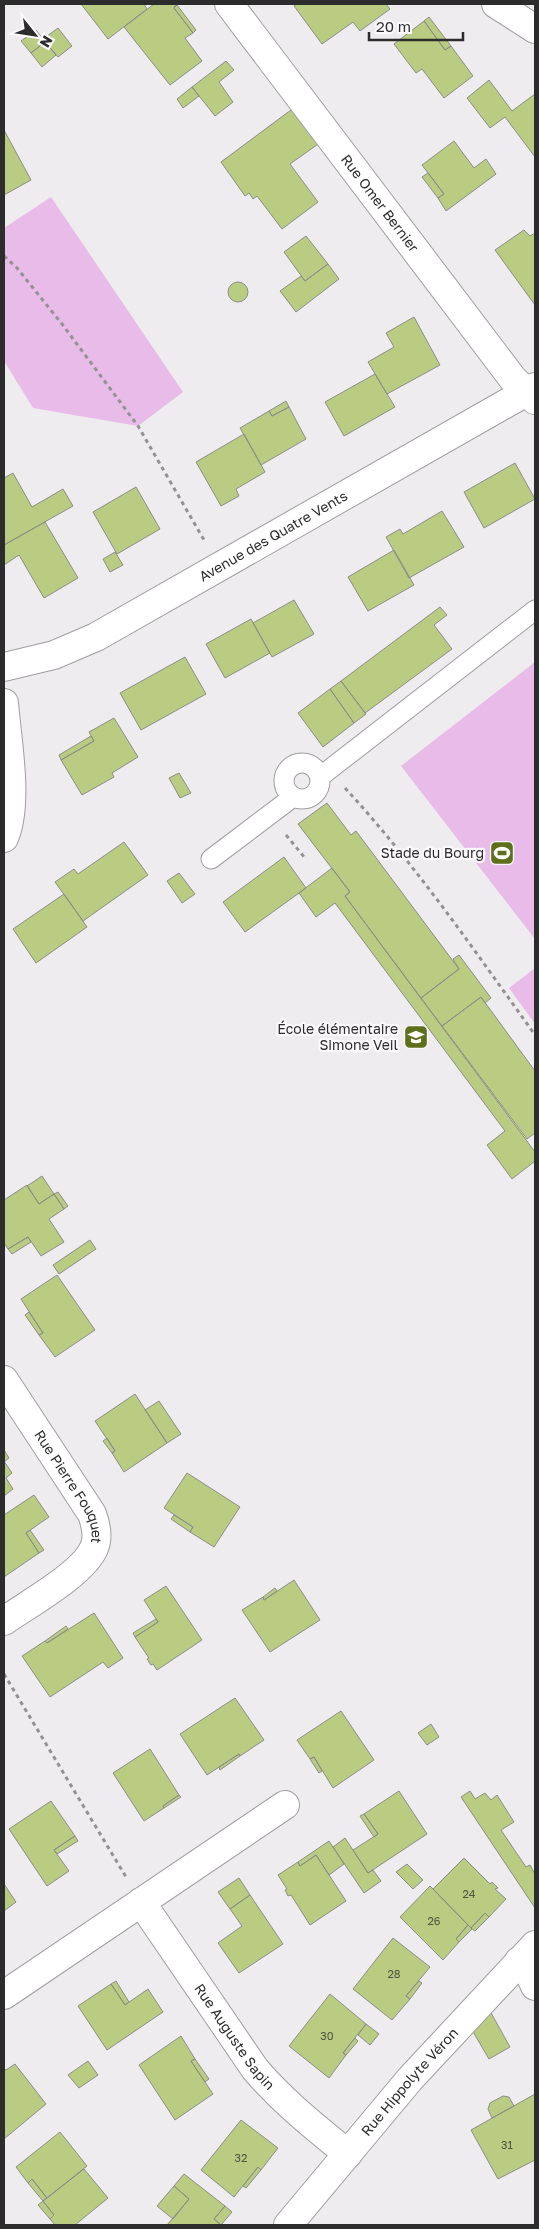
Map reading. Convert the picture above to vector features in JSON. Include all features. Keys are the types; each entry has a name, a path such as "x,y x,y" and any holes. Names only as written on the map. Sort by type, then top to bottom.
{"street":[{"name":"Rue Omer Bernier","path":"229,4 513,379 532,393"},
{"path":"496,4 535,29"},
{"name":"Avenue des Quatre Vents","path":"4,667 54,655 96,637 532,393"},
{"path":"4,703 12,803 8,829 4,838"},
{"name":"Rue Pierre Fouquet","path":"4,1380 92,1514 97,1529 95,1547 85,1563 4,1621"},
{"path":"4,1995 285,1805"},
{"name":"Rue Auguste Sapin","path":"141,1902 256,2069 274,2092 348,2154"},
{"path":"527,1953 530,1975 535,1986"},
{"name":"Rue Hippolyte Véron","path":"288,2225 410,2079 527,1953"}],"lane":[{"path":"325,772 308,764 296,764 284,776 285,789 293,798 305,800 316,794 325,772 535,610"},
{"path":"212,859 293,798"}],"path":[{"path":"4,256 17,268 62,324 138,426 219,567"},
{"path":"325,772 409,865 535,1035"},
{"path":"4,1674 141,1902"}],"shaded area":[{"path":"51,197 183,392 138,426 33,408 4,361 4,228"},
{"name":"Stade du Bourg","path":"535,662 535,939 401,766"},
{"path":"535,968 535,1024 509,988"}],"building":[{"path":"81,4 144,4 147,9 108,39"},
{"path":"154,4 176,4 174,8 193,33 185,38 202,61 170,85 124,27"},
{"path":"297,4 386,4 390,9 360,31 353,22 322,44 294,6"},
{"path":"177,5 196,30 193,33 174,8"},
{"path":"429,17 451,46 445,50 424,21"},
{"path":"424,21 445,50 451,46 473,76 444,98 422,69 416,73 394,44"},
{"path":"58,28 72,46 58,57 43,39"},
{"path":"36,30 45,42 31,53 21,41"},
{"path":"45,42 56,55 42,67 31,53"},
{"path":"226,61 234,70 219,82 233,102 215,116 192,87"},
{"path":"489,80 512,111 535,94 535,157 505,117 490,128 467,98"},
{"path":"192,87 199,96 183,108 177,99"},
{"path":"295,107 321,142 290,164 318,202 282,229 257,196 253,199 249,193 245,196 221,162"},
{"path":"4,130 31,180 4,195"},
{"path":"454,141 474,168 486,159 496,174 446,211 438,198 444,194 422,165"},
{"path":"428,173 444,194 438,198 422,177"},
{"path":"524,230 530,236 535,233 535,305 495,250"},
{"path":"306,236 328,264 305,281 284,252"},
{"path":"328,264 339,279 296,312 280,291 301,276 305,281"},
{"path":"238,282 245,285 248,292 245,299 238,302 231,299 228,292 231,285"},
{"path":"414,317 440,365 387,394 368,362 394,347 386,333"},
{"path":"375,374 395,407 344,436 325,402"},
{"path":"286,401 289,407 272,416 269,411"},
{"path":"289,407 306,439 261,465 240,428 269,411 272,416"},
{"path":"244,434 265,472 236,489 239,496 221,506 196,462"},
{"path":"515,463 535,499 484,528 464,492"},
{"path":"13,473 32,507 63,489 73,506 4,545 4,478"},
{"path":"136,487 160,529 117,554 93,512"},
{"path":"442,511 464,547 409,578 386,537 400,529 403,534"},
{"path":"45,522 78,578 44,598 19,555 4,565 4,545"},
{"path":"394,550 414,585 368,611 348,577"},
{"path":"115,552 123,565 110,572 103,559"},
{"path":"294,600 314,634 272,657 253,623"},
{"path":"440,607 447,615 434,625 452,649 365,713 341,681"},
{"path":"251,619 270,653 225,678 206,644"},
{"path":"185,657 206,694 141,730 120,693"},
{"path":"341,681 366,714 354,723 330,689"},
{"path":"330,689 354,723 323,747 298,713"},
{"path":"114,718 138,757 112,773 114,777 82,795 61,760 94,741 89,732"},
{"path":"91,736 94,741 61,760 59,755"},
{"path":"179,773 191,793 180,798 169,778"},
{"path":"327,803 351,835 356,831 459,969 421,998 345,896 350,892 298,824"},
{"path":"124,842 148,875 83,921 55,882 74,869 78,874"},
{"path":"284,857 306,888 245,932 223,902"},
{"path":"332,868 350,892 345,896 535,1152 535,1161 512,1179 487,1145 505,1131 335,903 316,917 299,893"},
{"path":"179,873 195,894 182,903 167,881"},
{"path":"64,894 87,927 36,963 13,929"},
{"path":"459,955 491,998 485,1003 481,997 442,1026 421,998 459,969 453,959"},
{"path":"481,997 535,1071 535,1133 527,1139 442,1026"},
{"path":"42,1176 54,1194 39,1204 27,1186"},
{"path":"27,1185 39,1204 54,1194 64,1209 49,1219 64,1242 41,1256 28,1237 8,1249 4,1243 4,1200"},
{"path":"58,1192 68,1206 64,1209 54,1194"},
{"path":"28,1237 31,1242 12,1254 8,1249"},
{"path":"90,1240 96,1249 59,1274 53,1265"},
{"path":"57,1275 95,1330 55,1357 39,1335 43,1333 21,1299"},
{"path":"29,1312 43,1333 39,1335 25,1315"},
{"path":"135,1394 167,1443 124,1472 112,1453 115,1451 95,1421"},
{"path":"159,1401 181,1434 167,1443 145,1410"},
{"path":"107,1438 115,1451 112,1453 103,1441"},
{"path":"4,1450 9,1458 4,1462"},
{"path":"4,1461 12,1473 6,1478 13,1489 4,1496"},
{"path":"187,1473 240,1507 214,1547 190,1532 193,1527 164,1508"},
{"path":"34,1495 49,1517 26,1533 39,1553 4,1577 4,1515"},
{"path":"174,1515 193,1527 190,1532 171,1519"},
{"path":"30,1530 44,1550 39,1553 26,1533"},
{"path":"294,1580 320,1620 270,1652 242,1610 263,1597 264,1600"},
{"path":"166,1586 202,1640 157,1670 147,1659 149,1658 135,1637 158,1622 144,1600"},
{"path":"275,1588 277,1591 264,1600 263,1597"},
{"path":"94,1613 123,1658 108,1668 103,1662 50,1697 22,1656 45,1641 47,1643"},
{"path":"156,1619 158,1622 135,1637 133,1633"},
{"path":"66,1626 68,1629 47,1643 45,1641"},
{"path":"235,1698 264,1740 207,1775 180,1734"},
{"path":"341,1711 374,1760 333,1788 314,1757 310,1759 297,1740"},
{"path":"431,1724 439,1737 427,1745 418,1733"},
{"path":"150,1749 179,1795 144,1821 113,1773"},
{"path":"239,1754 240,1756 220,1770 219,1767"},
{"path":"314,1757 322,1771 319,1773 310,1759"},
{"path":"399,1791 427,1834 368,1873 353,1850 378,1834 364,1814"},
{"path":"470,1791 475,1799 485,1793 491,1800 497,1795 514,1822 501,1830 526,1867 530,1865 535,1874 535,1908 461,1797"},
{"path":"179,1795 181,1797 164,1808 163,1806"},
{"path":"51,1801 75,1836 54,1850 69,1871 47,1886 9,1829"},
{"path":"364,1814 378,1834 374,1837 360,1816"},
{"path":"75,1836 78,1841 57,1854 54,1850"},
{"path":"345,1838 368,1873 373,1870 381,1881 364,1893 333,1847"},
{"path":"329,1841 344,1864 329,1875 316,1855 300,1866 298,1862"},
{"path":"316,1855 346,1901 310,1925 291,1895 288,1896 285,1890 287,1889 278,1875 298,1862 300,1866"},
{"path":"464,1858 490,1884 492,1882 498,1888 495,1889 506,1899 489,1917 485,1913 471,1928 433,1889"},
{"path":"407,1864 423,1880 413,1889 396,1872"},
{"path":"239,1878 250,1895 230,1909 218,1892"},
{"path":"4,1884 16,1902 4,1911"},
{"path":"430,1886 468,1925 456,1939 459,1942 443,1960 400,1917"},
{"path":"250,1895 283,1944 239,1973 218,1943 242,1926 230,1909"},
{"path":"485,1913 489,1917 475,1931 471,1928"},
{"path":"468,1925 472,1929 459,1942 456,1939"},
{"path":"393,1938 430,1967 406,1996 410,1999 392,2020 353,1989"},
{"path":"116,1981 129,2002 125,2005 111,1984"},
{"path":"419,1981 422,1983 410,1999 406,1996"},
{"path":"111,1984 125,2005 148,1989 163,2012 107,2050 78,2006"},
{"path":"330,1994 366,2024 343,2053 346,2055 329,2078 289,2046"},
{"path":"490,2011 510,2047 489,2059 472,2030"},
{"path":"366,2024 379,2034 370,2045 358,2035"},
{"path":"181,2036 195,2059 191,2061 213,2094 175,2120 139,2065"},
{"path":"355,2038 358,2041 346,2055 343,2053"},
{"path":"195,2059 209,2079 205,2082 191,2061"},
{"path":"88,2061 98,2075 79,2088 68,2075"},
{"path":"15,2064 46,2104 4,2139 4,2069 6,2070"},
{"path":"535,2094 535,2160 498,2179 471,2130"},
{"path":"503,2096 509,2097 514,2106 492,2118 488,2109 490,2103"},
{"path":"241,2120 278,2148 261,2170 258,2167 234,2197 201,2170"},
{"path":"60,2132 87,2166 47,2198 32,2179 28,2183 16,2167"},
{"path":"258,2167 261,2170 246,2188 243,2186"},
{"path":"84,2169 108,2198 75,2225 55,2225 50,2219 54,2215 43,2201"},
{"path":"184,2174 225,2206 214,2219 221,2225 167,2225 189,2199 174,2186"},
{"path":"32,2179 47,2198 43,2201 28,2183"},
{"path":"174,2186 189,2199 173,2219 157,2206"},
{"path":"43,2201 54,2215 50,2219 38,2205"},
{"path":"225,2206 232,2212 221,2225 214,2219"}],"place":[{"name":"Stade du Bourg","path":"502,853"},
{"name":"École élémentaire Simone Veil","path":"416,1037"}]}
